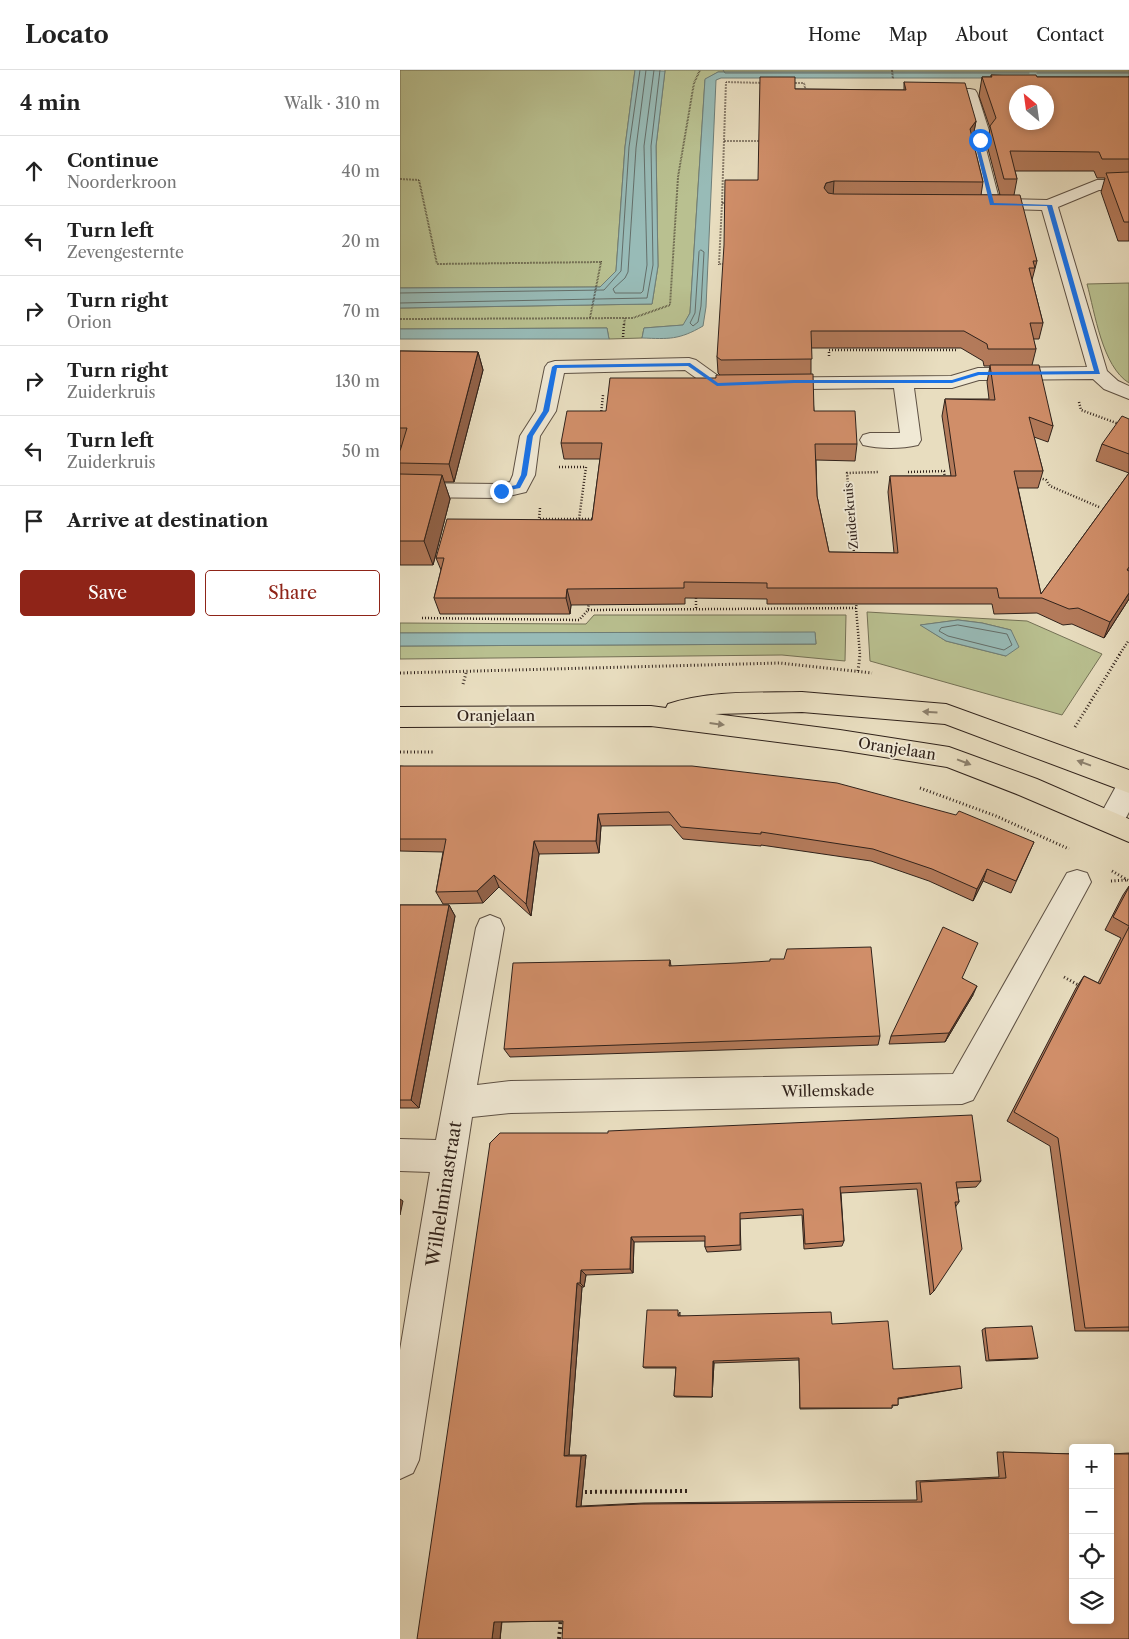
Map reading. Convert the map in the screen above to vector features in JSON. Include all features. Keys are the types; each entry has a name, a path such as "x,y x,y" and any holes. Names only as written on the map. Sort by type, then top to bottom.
{"main road":[{"name":"Oranjelaan","path":"651,716 734,703 802,702 946,714 1129,782"},
{"name":"Oranjelaan","path":"400,717 651,716 840,740 949,757 1120,826"}],"street":[{"path":"913,93 970,93 983,137 977,144 992,204"},
{"path":"972,204 1049,205 1097,185 1129,185"},
{"path":"1049,205 1098,373 1111,385 1129,393"},
{"path":"400,490 501,491 518,487 526,467 530,436 546,411 555,367 690,364 717,384 952,382 978,374 1098,373"},
{"path":"870,440 911,440 903,382"},
{"path":"1120,826 1129,787"},
{"name":"Willemskade","path":"458,1104 511,1097 962,1089 1034,961 1076,867"},
{"name":"Wilhelminastraat","path":"400,1460 458,1104 490,928"},
{"path":"400,1155 450,1157"}],"path":[{"path":"400,319 633,318 670,305 678,178 694,84 700,70"},
{"path":"892,70 893,80"},
{"path":"732,265 720,264 726,82 766,83"},
{"path":"785,83 804,83 806,92"},
{"path":"724,141 763,141"},
{"path":"400,179 419,180 437,264 601,262 590,318"},
{"path":"722,203 732,203"},
{"path":"600,421 608,366"},
{"path":"526,467 586,467 579,519"},
{"path":"905,472 944,471 945,486"},
{"name":"Zuiderkruis","path":"854,558 847,472 886,472"},
{"path":"1035,476 1046,480 1050,486 1099,507"},
{"path":"518,487 541,504 539,519 597,519 596,528"},
{"path":"696,610 697,591"},
{"path":"422,618 579,620 588,610 590,592"},
{"path":"857,596 856,608 860,658 858,670"},
{"path":"588,610 856,608"},
{"path":"400,752 440,752"},
{"path":"912,785 1013,821 1076,867"},
{"path":"1105,868 1129,880"},
{"path":"1034,961 1086,989"},
{"path":"573,1492 687,1491"},
{"path":"559,1639 562,1610"}],"green space":[{"path":"400,70 635,70 625,147 616,271 601,287 400,288"},
{"path":"665,70 1129,70 1129,72 718,72 705,80 690,313 684,325 644,328 642,338 609,339 607,328 400,329 400,308 652,304 658,266 656,146"},
{"path":"1129,283 1129,383 1120,375 1106,352 1087,284"},
{"path":"867,612 1027,621 1102,654 1062,715 870,661","holes":["958,620 982,623 1011,630 1006,656 946,641 921,625"]},
{"path":"594,615 846,615 845,661 782,655 400,659 400,646 816,644 815,633 400,633 400,623 586,624"}],"water":[{"path":"635,70 665,71 656,146 658,266 652,304 400,308 400,288 600,287 616,271 625,147"},
{"path":"718,72 1129,72 1129,78 721,78 716,80 706,307 703,326 674,338 642,338 644,328 683,325 690,313 705,79"},
{"path":"607,328 609,339 400,339 400,329"},
{"path":"958,620 982,623 1011,630 1019,647 1006,656 946,641 920,625"},
{"path":"815,632 816,644 400,646 400,633"}],"building":[{"path":"991,75 1036,75 1037,77 1129,77 1129,159 1102,159 1099,152 1010,151 1017,179 1004,179 990,126 996,118 982,77 992,77"},
{"path":"760,77 795,77 795,89 906,90 904,82 965,83 976,121 970,129 983,182 834,181 826,183 824,188 828,193 834,194 1020,195 1037,261 1033,261 1035,268 1029,268 1043,323 1030,323 1036,349 988,349 987,344 964,331 811,331 812,359 721,360 717,357 724,245 725,180 758,180"},
{"path":"1129,172 1129,222 1124,222 1106,173"},
{"path":"400,351 478,352 449,464 400,463 400,451 407,428 400,428"},
{"path":"990,365 1039,365 1053,426 1029,417 1043,471 1014,471 1041,594 1129,473 1129,567 1127,570 1129,571 1129,593 1110,622 1078,608 1069,609 1042,598 999,598 997,588 767,588 767,583 684,582 684,588 567,589 566,598 434,598 444,558 436,558 447,519 592,520 602,443 561,443 567,411 606,411 610,378 716,378 716,375 813,374 814,411 855,411 857,444 815,444 817,496 829,552 898,553 890,476 956,476 945,399 995,400"},
{"path":"1122,416 1129,419 1129,454 1102,444"},
{"path":"400,474 442,475 424,541 400,541"},
{"path":"400,766 692,766 837,783 956,815 959,811 1034,842 1016,881 987,869 977,889 932,869 873,849 761,832 761,834 681,827 669,812 598,814 596,841 534,841 526,904 494,875 477,891 436,892 446,839 400,839"},
{"path":"1129,887 1129,926 1113,917"},
{"path":"400,905 449,905 411,1100 400,1100"},
{"path":"943,927 978,943 962,978 977,986 949,1033 891,1036"},
{"path":"1129,927 1129,1327 1085,1328 1058,1138 1014,1112 1084,976 1100,984"},
{"path":"871,947 880,1036 504,1049 513,963 670,960 669,966 737,963 784,959 787,949"},
{"path":"972,1115 981,1181 956,1182 959,1202 955,1202 962,1249 934,1291 921,1183 840,1187 844,1241 805,1244 803,1209 740,1213 740,1245 705,1247 705,1236 631,1237 630,1269 581,1270 580,1283 577,1283 564,1456 581,1456 576,1507 641,1504 922,1502 920,1482 1006,1478 1003,1452 1069,1454 1069,1624 1114,1624 1114,1454 1129,1454 1129,1639 562,1639 563,1621 494,1622 492,1639 417,1639 490,1143 500,1133 608,1133 608,1131"},
{"path":"647,1310 678,1310 678,1316 831,1312 832,1324 888,1321 893,1369 960,1366 962,1388 898,1398 898,1405 892,1405 892,1408 800,1408 799,1358 713,1361 712,1397 674,1396 676,1367 643,1367"},
{"path":"1032,1326 1038,1358 989,1360 985,1328"}],"route":[{"path":"501,491 518,487 524,475 530,436 546,411 555,367 690,364 717,384 952,382 978,374 1098,373 1049,205 992,204 977,144 980,140"}]}
